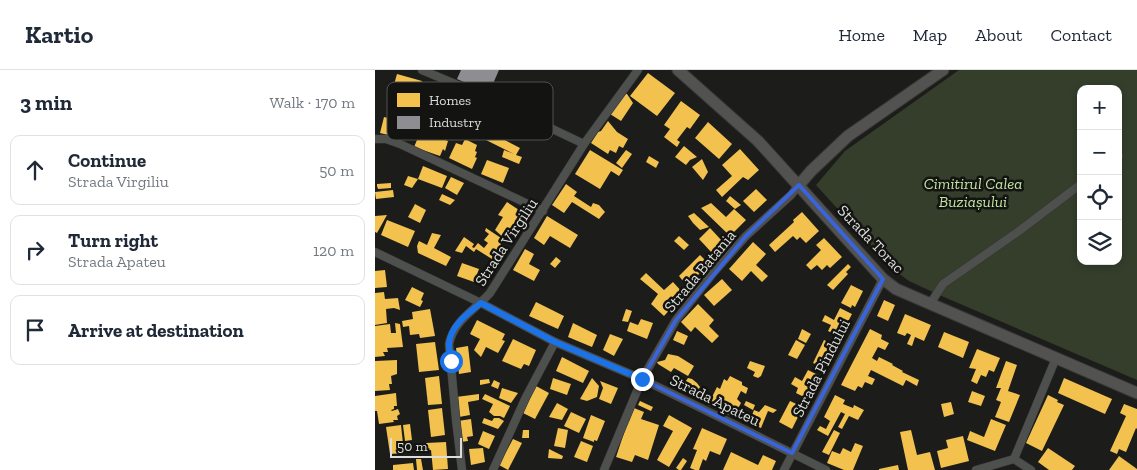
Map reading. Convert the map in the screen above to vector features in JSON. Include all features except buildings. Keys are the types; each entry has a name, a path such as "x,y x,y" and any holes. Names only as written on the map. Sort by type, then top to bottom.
{"street":[{"path":"422,70 450,82"},
{"name":"Strada Virgiliu","path":"462,470 449,344 451,334 458,324 490,293 584,144 638,70"},
{"name":"Strada Torac","path":"678,70 758,141 883,279 896,289 1137,393"},
{"path":"799,185 848,136 943,70"},
{"path":"553,129 584,144"},
{"path":"389,140 543,211"},
{"name":"Strada Batania","path":"604,470 642,379 676,320 714,272 746,236 791,195 799,185"},
{"path":"930,304 943,284 1019,231 1077,187"},
{"name":"Strada Apateu","path":"375,252 481,303 555,342 642,379 826,470"},
{"name":"Strada Pindului","path":"783,470 883,279"},
{"path":"493,470 526,397 555,342"},
{"path":"1015,459 1056,358"},
{"path":"976,470 1015,459"},
{"path":"1015,459 1031,470"}],"highlighted area":[{"path":"799,185 883,279 792,453 642,379 676,320 746,236"}],"green space":[{"name":"Cimitirul Calea Buziașului","path":"959,70 1137,70 1137,380 909,281 891,268 816,185 845,151"}],"route":[{"path":"451,361 449,344 451,334 458,324 481,303 555,342 642,379"}]}
